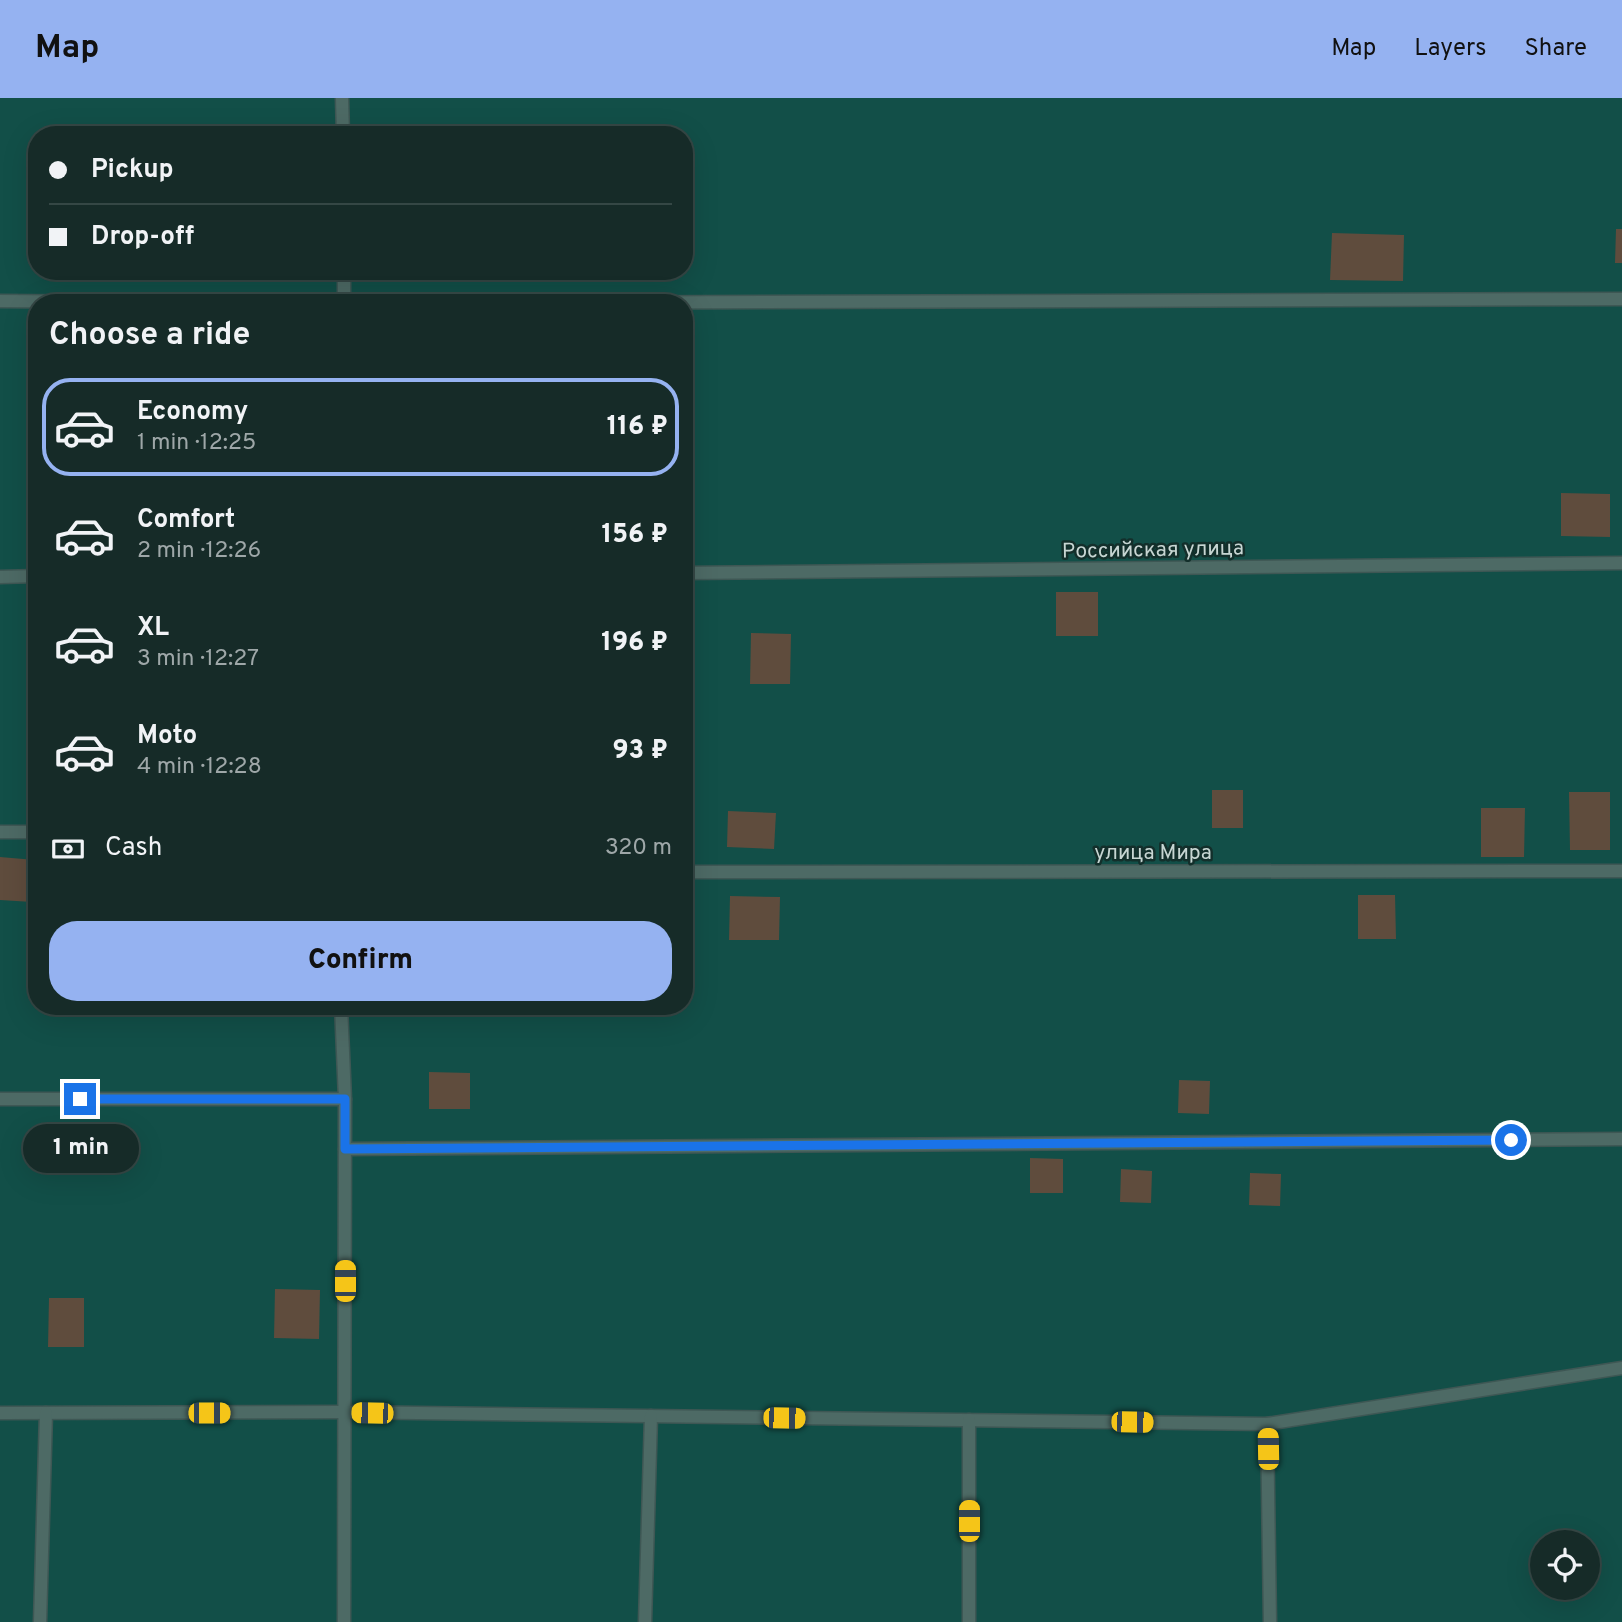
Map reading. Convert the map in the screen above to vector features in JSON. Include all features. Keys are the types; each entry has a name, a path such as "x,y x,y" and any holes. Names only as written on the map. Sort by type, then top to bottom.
{"lane":[{"path":"342,98 343,126"},
{"path":"693,302 1622,299"},
{"path":"0,301 28,301"},
{"name":"Российская улица","path":"693,573 1622,563"},
{"path":"0,576 28,576"},
{"path":"0,832 28,832"},
{"name":"улица Мира","path":"693,872 1622,871"},
{"path":"341,1015 345,1099 344,1622"},
{"path":"0,1099 345,1099"},
{"path":"345,1149 1622,1139"},
{"path":"0,1413 344,1412 1267,1424 1622,1368"},
{"path":"40,1622 46,1413"},
{"path":"645,1622 651,1416"},
{"path":"969,1420 970,1622"},
{"path":"1267,1424 1270,1622"}],"green space":[{"path":"0,98 1622,98 1622,1622 0,1622"}],"building":[{"path":"1616,229 1622,229 1622,263 1615,263"},
{"path":"1332,233 1404,235 1403,281 1330,280"},
{"path":"1561,493 1610,494 1610,537 1561,536"},
{"path":"1056,592 1098,592 1098,636 1056,636"},
{"path":"751,633 791,634 790,684 750,684"},
{"path":"1212,790 1243,790 1243,828 1212,828"},
{"path":"1569,792 1610,792 1610,850 1570,850"},
{"path":"1481,808 1525,808 1524,857 1481,857"},
{"path":"728,811 776,813 774,849 727,847"},
{"path":"0,857 28,859 28,902 0,900"},
{"path":"1358,895 1395,895 1396,939 1358,939"},
{"path":"730,896 780,897 779,940 729,940"},
{"path":"429,1072 470,1073 470,1109 429,1109"},
{"path":"1179,1080 1210,1081 1209,1114 1178,1113"},
{"path":"1030,1158 1063,1159 1063,1193 1030,1193"},
{"path":"1121,1169 1152,1171 1151,1203 1120,1202"},
{"path":"1250,1173 1281,1174 1280,1206 1249,1205"},
{"path":"275,1289 320,1290 319,1339 274,1338"},
{"path":"49,1298 84,1298 84,1347 48,1347"}],"route":[{"path":"80,1099 345,1099 345,1149 1511,1140"}]}
